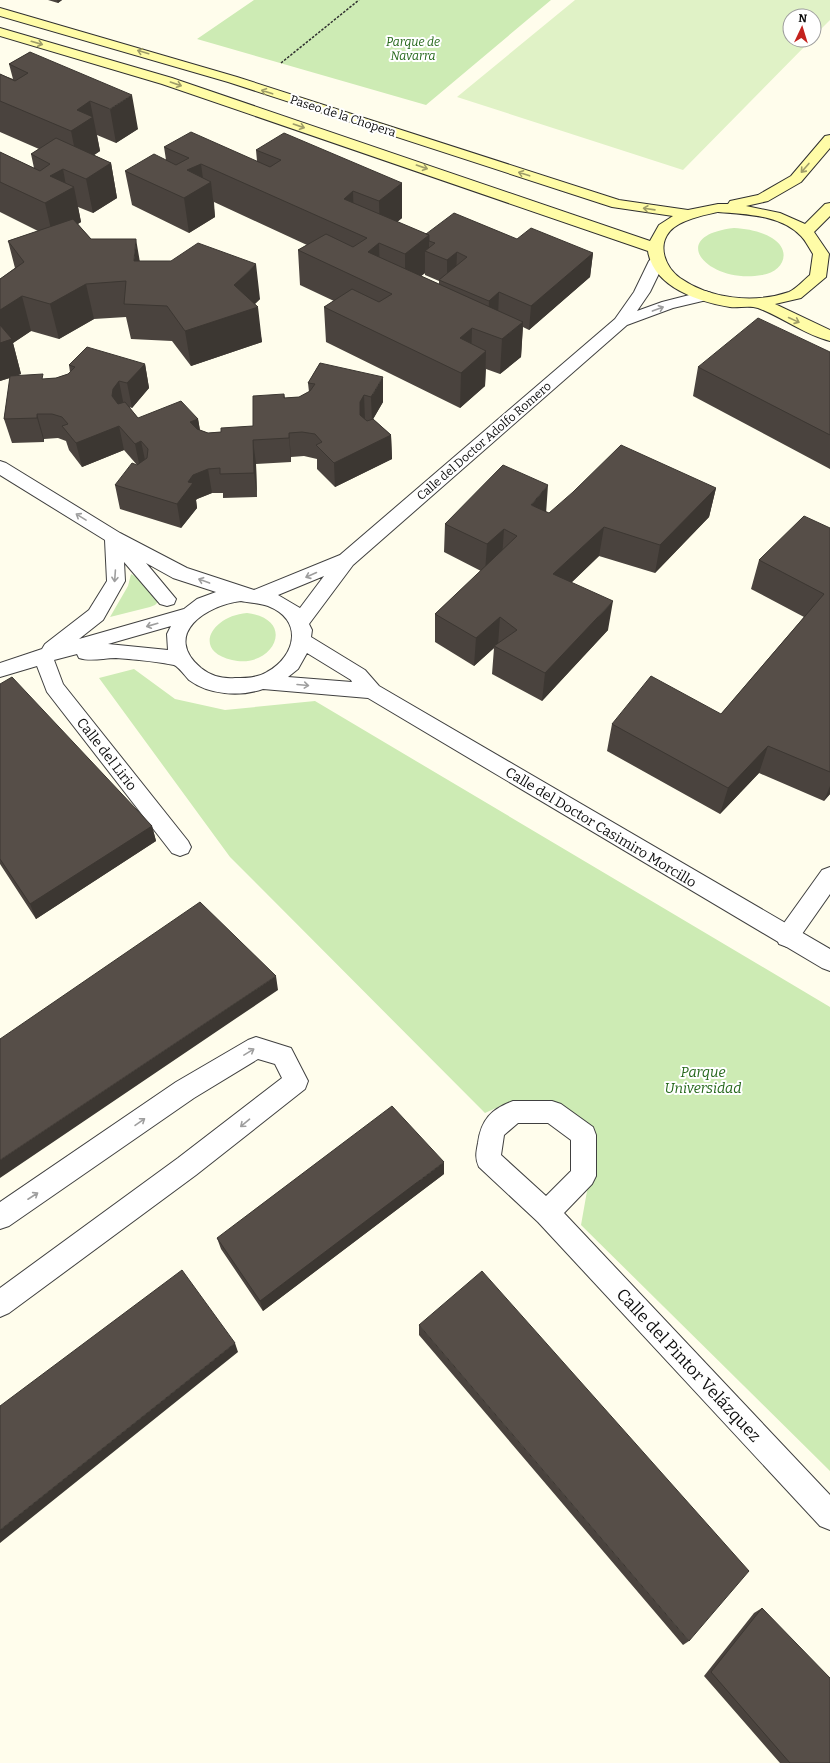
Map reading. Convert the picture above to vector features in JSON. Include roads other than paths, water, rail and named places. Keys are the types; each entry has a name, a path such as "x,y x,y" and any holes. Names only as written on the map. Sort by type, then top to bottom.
{"main road":[{"name":"Paseo de la Chopera","path":"0,12 83,34 186,65 617,204 688,214"},
{"name":"Paseo de la Chopera","path":"0,32 174,83 656,254"},
{"path":"718,208 750,210 781,218 806,232 821,254 824,281 795,295 759,303 731,302 704,296 674,281 656,254 664,228 688,214 763,198 796,179 830,139"},
{"path":"806,232 830,207"},
{"path":"759,303 830,336"}],"street":[{"path":"621,322 642,292 656,254"},
{"path":"621,322 668,305 704,296"},
{"name":"Calle del Doctor Adolfo Romero","path":"301,632 346,560 621,322"},
{"path":"0,467 114,538 180,573 241,594"},
{"path":"114,538 167,599"},
{"path":"43,656 96,615 116,581 114,538"},
{"name":"Calle del Doctor Adolfo Romero","path":"260,595 346,560"},
{"path":"0,670 43,656 189,614 207,602 223,596 241,594 260,595 277,601 291,610 301,632 299,653 291,665 279,674 264,682 244,686 224,686 205,681 190,672 180,659 176,644 179,628 189,614"},
{"name":"Calle del Doctor Casimiro Morcillo","path":"301,632 358,675 372,691 830,961"},
{"path":"43,656 116,651 180,659"},
{"name":"Calle del Lirio","path":"43,656 54,687 180,847"},
{"name":"Calle del Doctor Casimiro Morcillo","path":"264,682 372,691"},
{"path":"787,937 830,876"},
{"path":"0,1217 185,1090 256,1048 283,1056 296,1081 241,1127 98,1230 0,1304"},
{"name":"Calle del Pintor Velázquez","path":"547,1213 830,1516"}],"park label":[{"name":"Parque de Navarra","path":"413,49"},
{"name":"Parque Universidad","path":"703,1080"}]}
